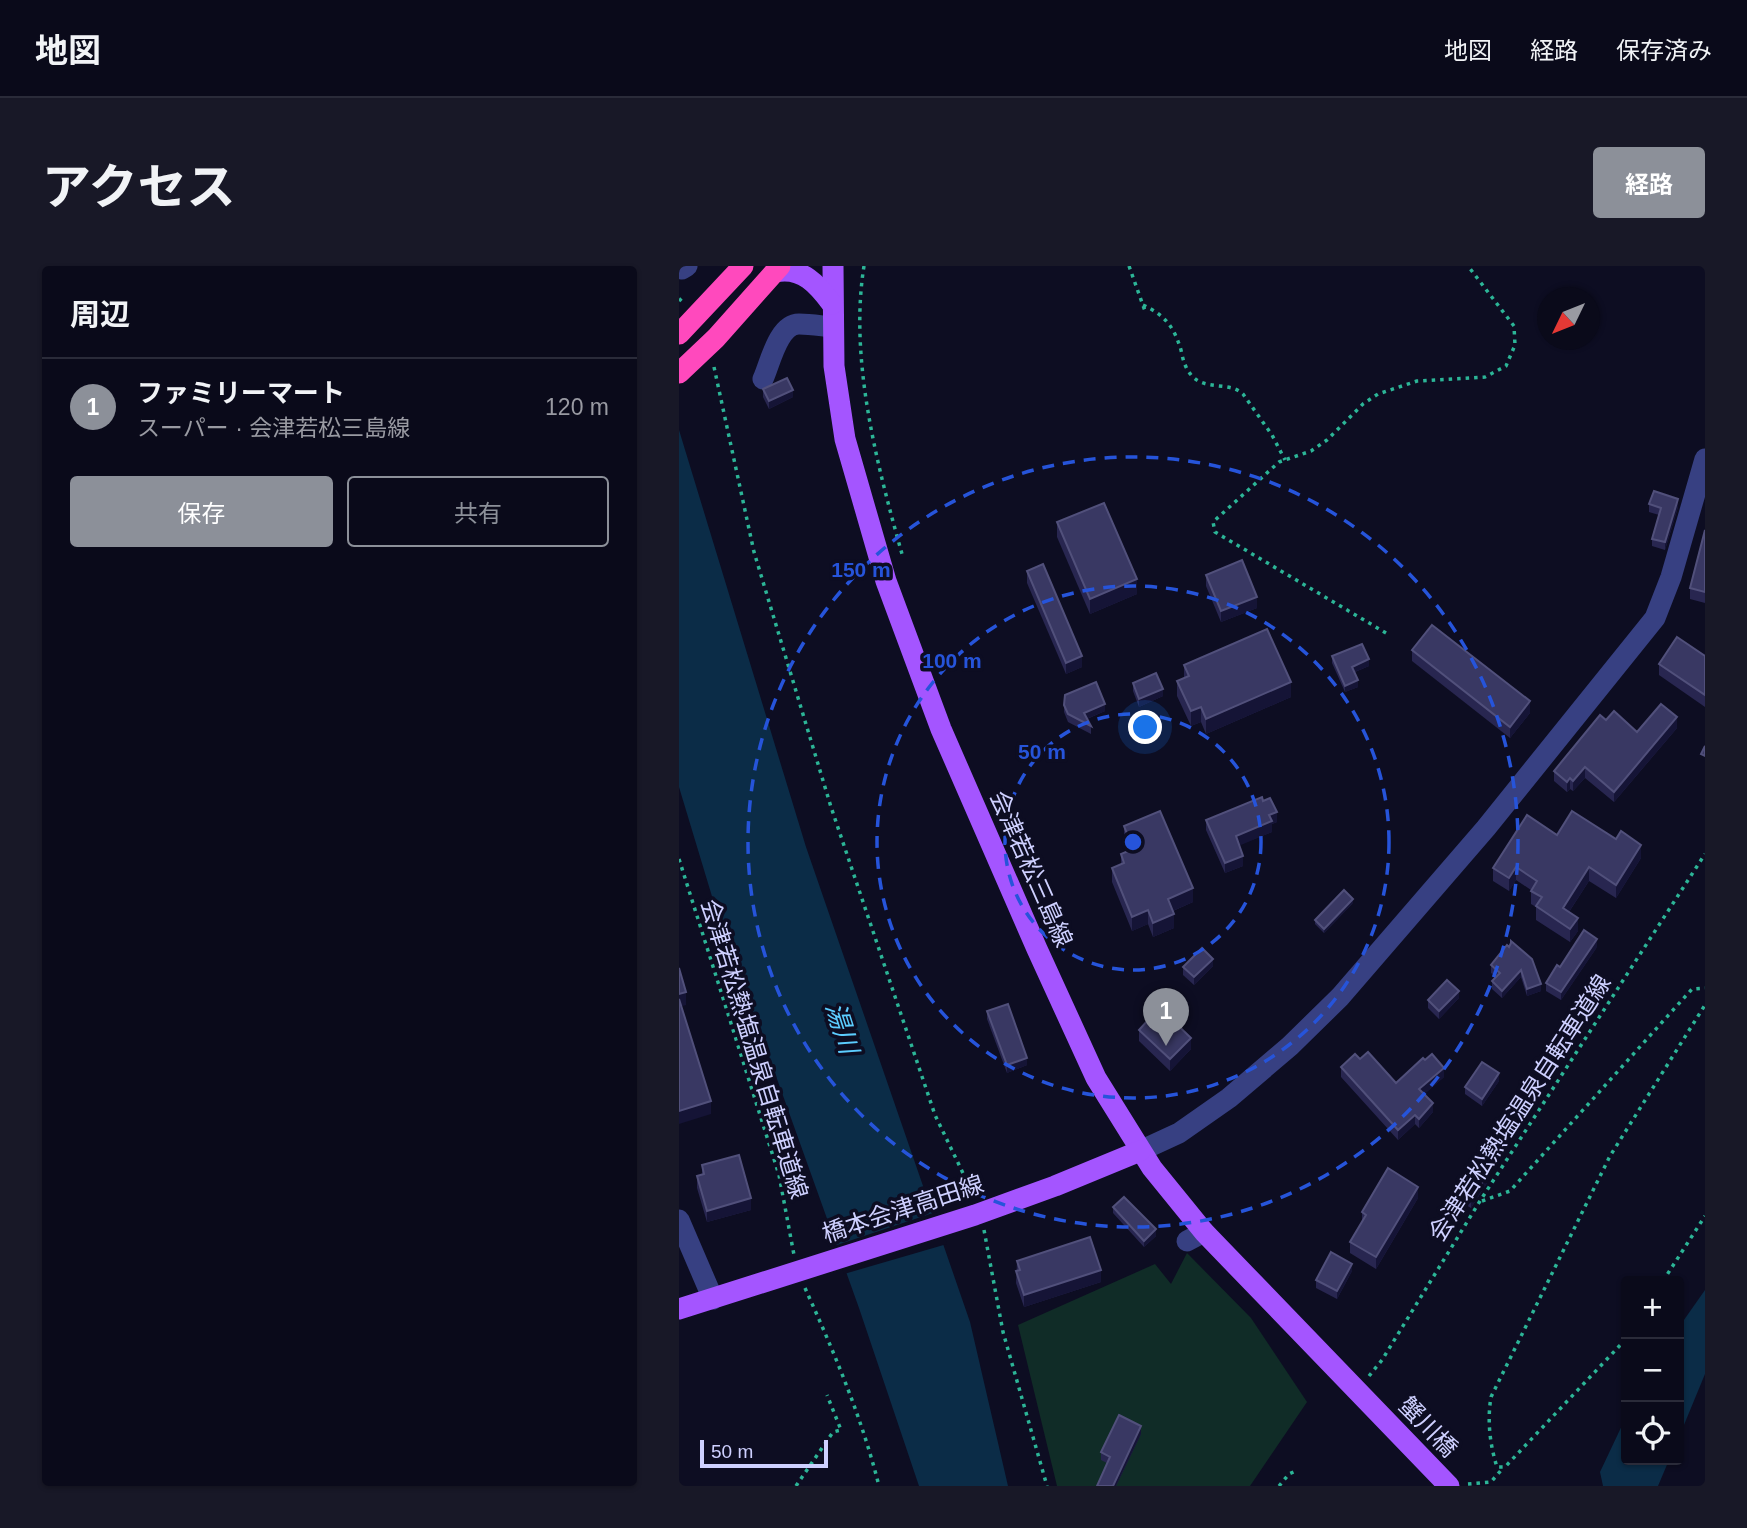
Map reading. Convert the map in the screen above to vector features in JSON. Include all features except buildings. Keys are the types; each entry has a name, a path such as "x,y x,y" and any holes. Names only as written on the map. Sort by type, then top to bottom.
{"highway":[{"path":"679,334 743,266"},
{"path":"679,373 714,346 778,269"}],"main road":[{"name":"会津若松三島線","path":"833,266 834,366 845,439 902,631 941,729 1079,1043 1108,1100 1196,1237 1369,1404"},
{"path":"778,269 801,273 818,285 832,304"},
{"name":"橋本会津高田線","path":"679,1309 978,1214 1140,1151"},
{"name":"蟹川橋","path":"1369,1404 1449,1486"}],"street":[{"path":"763,379 779,337 789,328 797,324 833,327"},
{"path":"1140,1151 1179,1133 1202,1117 1255,1077 1290,1046 1358,976 1537,765 1655,618 1671,577 1705,459"},
{"path":"679,1220 713,1298"}],"path":[{"path":"864,266 862,340 868,409 874,448 902,554"},
{"path":"1129,266 1145,311"},
{"path":"1387,633 1215,532 1213,522 1279,462 1311,451 1327,440 1363,404 1378,394 1417,381 1485,377 1506,366 1515,345 1514,327 1468,266"},
{"path":"679,301 684,296"},
{"path":"1143,305 1160,313 1171,327 1185,368 1193,378 1205,385 1238,389 1243,394 1272,435 1285,460"},
{"path":"714,346 754,552 831,807 935,1115 978,1214 1003,1332 1047,1486"},
{"name":"会津若松熱塩温泉自転車道線","path":"1364,1381 1382,1360 1481,1201 1705,854"},
{"name":"会津若松熱塩温泉自転車道線","path":"679,859 779,1175 800,1270 872,1457 879,1486"},
{"path":"1481,1201 1510,1191 1692,989 1705,988"},
{"path":"1505,1467 1497,1467 1491,1449 1491,1397 1610,1156 1705,1004"},
{"path":"1666,1276 1705,1216"},
{"path":"1462,1486 1491,1482 1621,1344"},
{"path":"796,1486 833,1432 841,1430 827,1395"},
{"path":"1280,1485 1289,1474 1298,1470"}],"green space":[{"path":"1187,1253 1251,1318 1307,1402 1250,1486 1057,1486 1018,1325 1155,1264 1171,1284"}],"water":[{"name":"湯川","path":"679,430 806,847 970,1322 1008,1486 919,1486 859,1308 714,903 679,787"},
{"path":"1705,1290 1705,1374 1684,1425 1684,1339 1684,1320"},
{"path":"1621,1428 1621,1465 1667,1465 1658,1486 1603,1486 1600,1472"}],"pier":[{"path":"936,1212 947,1244 844,1274 834,1246"}],"place":[{"name":"ファミリーマート","path":"1166,1046"}]}
